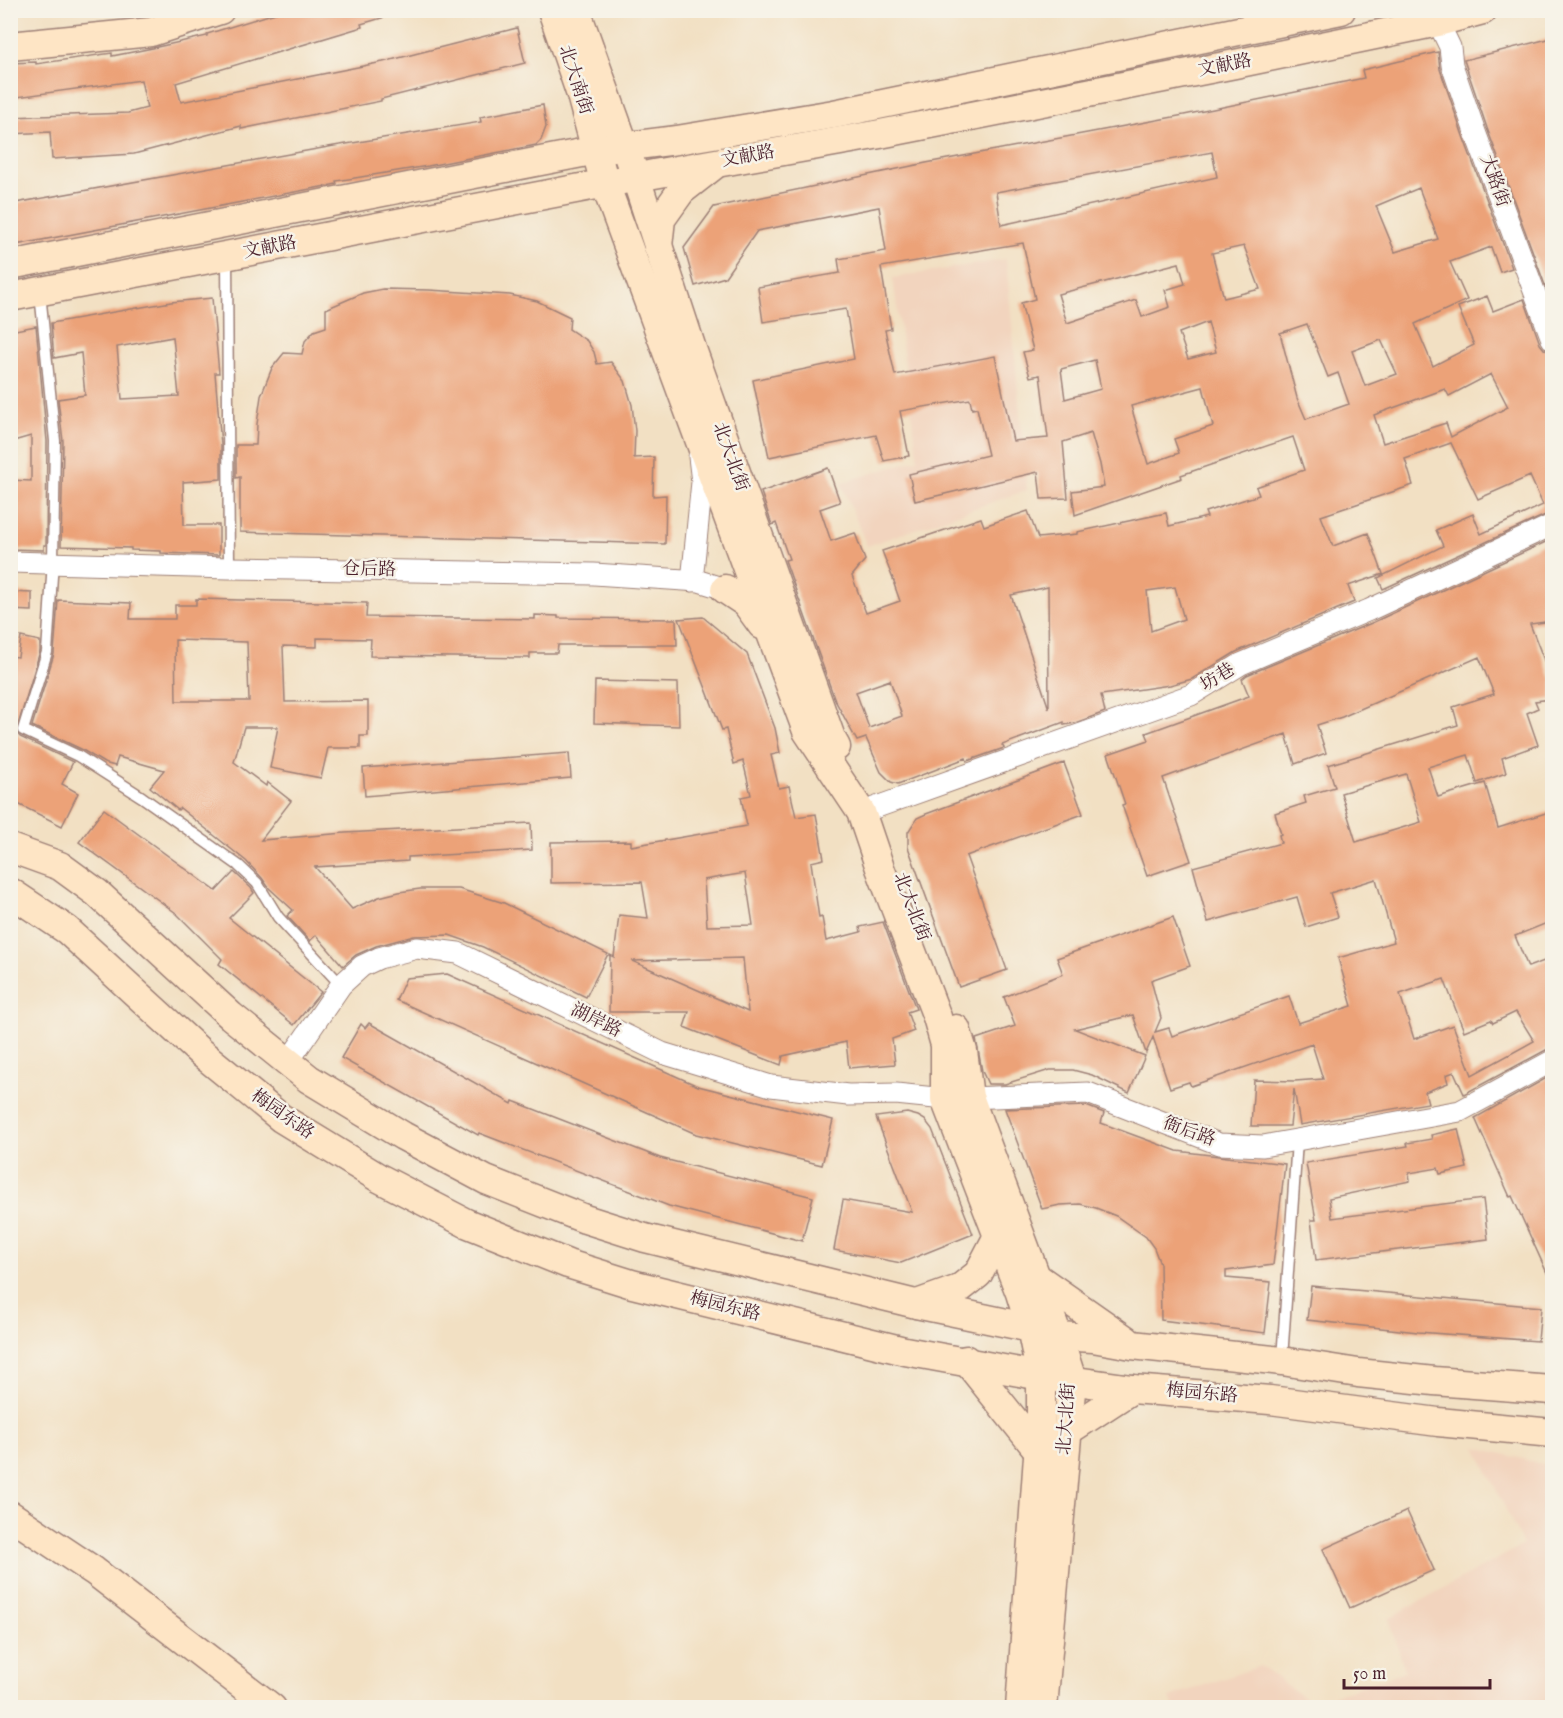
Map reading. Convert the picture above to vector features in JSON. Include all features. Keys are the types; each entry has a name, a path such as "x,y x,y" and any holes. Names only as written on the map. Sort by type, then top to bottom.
{"main road":[{"path":"10,46 152,32 220,10"},
{"name":"北大南街","path":"552,10 597,150"},
{"name":"北大南街","path":"576,10 622,140"},
{"name":"文献路","path":"10,265 597,150 622,140 834,114 1341,10"},
{"name":"文献路","path":"10,297 718,162 880,134 1438,22 1483,10"},
{"name":"北大北街","path":"622,140 699,371 831,738 874,808 953,1018 963,1051 957,1098 1036,1277 1072,1380 1043,1707"},
{"name":"北大北街","path":"597,150 605,184 807,731 861,812 880,868 938,1017 957,1098 998,1236 1031,1328 1041,1376 1020,1707"},
{"path":"658,246 661,219 667,210 681,191 718,162"},
{"path":"725,589 746,603 778,652"},
{"path":"10,848 60,866 97,893 231,1016 309,1079 385,1125 486,1180 585,1219 645,1238 1058,1336 1093,1338 1132,1345 1282,1361 1358,1373 1552,1390"},
{"name":"梅园东路","path":"10,892 67,930 200,1052 281,1119 380,1178 466,1223 568,1264 632,1284 905,1351 966,1360 1041,1376 1132,1389 1270,1400 1438,1422 1552,1433"},
{"path":"916,1304 959,1289 978,1274 998,1236"},
{"path":"1036,1277 1132,1345"},
{"path":"966,1360 1038,1450"},
{"path":"1066,1432 1132,1389"},
{"path":"10,1515 94,1571 272,1707"}],"street":[{"name":"大路街","path":"1438,22 1450,47 1452,65 1475,132 1552,339"},
{"path":"692,581 702,482 697,433"},
{"name":"坊巷","path":"874,808 1191,695 1241,664 1369,610 1552,525"},
{"name":"仓后路","path":"10,562 53,561 228,568 594,573 692,581 725,589"},
{"name":"湖岸路","path":"288,1062 342,985 362,966 379,957 417,948 458,953 662,1053 771,1086 848,1095 896,1094 957,1098"},
{"name":"衙后路","path":"957,1098 1088,1093 1219,1144 1263,1146 1460,1111 1552,1061"}],"lane":[{"path":"227,256 228,568"},
{"path":"39,291 55,441 53,561 47,652 23,730 78,756 142,797 238,865 257,883 278,917 342,985"},
{"path":"1282,1361 1297,1141"}],"shaded area":[{"path":"1006,259 1027,490 867,546 841,483 918,459 893,278"},
{"path":"1476,1447 1546,1465 1552,1493 1552,1707 1174,1707 1170,1697 1260,1666 1312,1703 1405,1671 1389,1618 1523,1545"}],"building":[{"path":"285,10 392,10 392,15 361,24 362,27 176,83 181,102 383,62 517,28 525,63 381,99 381,101 241,129 241,126 134,154 52,159 50,132 10,134 10,117 128,113 147,108 141,80 10,98 10,63 36,62 36,64 112,53 112,56 207,36 207,34"},
{"path":"1552,38 1552,304 1464,60"},
{"path":"1438,52 1440,69 1512,268 1500,272 1491,247 1450,262 1467,300 1415,324 1433,366 1474,345 1458,307 1487,296 1493,311 1524,299 1540,344 1544,349 1552,351 1552,512 1383,589 1378,578 1443,546 1436,530 1473,514 1481,534 1543,505 1530,476 1478,499 1451,443 1405,459 1413,485 1321,516 1333,546 1368,533 1383,574 1348,586 1354,602 1236,652 1192,679 1170,685 1101,695 1105,712 1075,723 1064,725 1064,722 1002,745 1004,748 967,761 966,758 898,784 891,782 881,772 866,738 857,741 835,700 785,560 789,559 776,523 772,525 761,492 828,468 840,502 820,509 831,541 855,533 865,560 852,576 866,613 900,601 882,551 981,518 984,526 1028,511 1038,538 1077,534 1077,532 1166,513 1169,526 1207,517 1205,512 1259,495 1256,487 1304,470 1293,437 1181,475 1182,478 1075,515 1072,491 1104,487 1091,433 1063,442 1068,498 1041,499 1038,472 915,501 909,474 988,455 977,408 972,409 970,399 900,411 909,456 884,461 876,435 769,457 753,380 854,359 846,309 763,322 758,287 840,273 838,259 886,251 879,207 757,231 725,277 695,286 684,248 714,207 926,163 1184,115 1364,78 1362,70","holes":["1212,152 1217,177 1001,225 996,192","1419,188 1438,239 1395,252 1376,206","1023,243 1035,299 1021,303 1033,350 1023,352 1030,377 1040,375 1048,438 1013,441 995,356 895,375 885,330 891,329 881,267","1244,246 1260,289 1224,298 1212,253","1179,263 1185,284 1165,290 1170,307 1142,317 1136,300 1067,323 1058,294","1208,322 1216,352 1188,359 1179,333","1307,324 1328,377 1338,373 1349,404 1306,419 1297,398 1280,333","1381,340 1397,374 1365,386 1352,351","1095,360 1101,389 1065,399 1061,369","1491,374 1508,407 1451,437 1446,423 1383,443 1374,415 1445,389 1449,396","1203,387 1213,426 1174,439 1179,453 1148,464 1131,406","1048,587 1049,709 1011,595","1175,587 1184,619 1151,631 1147,591","890,680 902,716 869,728 856,692"]},
{"path":"543,105 546,127 541,140 536,145 336,181 337,184 10,246 10,204 481,122 480,117"},
{"path":"383,289 510,295 537,301 570,317 569,329 587,341 594,352 597,364 611,362 625,381 632,405 635,431 634,458 654,457 653,496 666,495 665,544 240,532 240,477 236,478 236,445 256,445 261,396 272,368 284,353 302,354 305,341 314,331 326,327 326,309 363,293"},
{"path":"212,298 219,373 215,373 221,445 221,479 183,482 184,525 219,525 219,555 161,553 161,551 131,550 131,548 61,546 63,441 58,399 85,395 81,353 54,358 51,323 171,302","holes":["173,337 179,396 122,399 117,347"]},
{"path":"36,326 47,441 46,545 44,545 44,550 10,549 10,480 31,481 31,436 10,442 10,331"},
{"path":"1552,539 1552,621 1530,624 1552,681 1552,699 1535,701 1538,708 1527,713 1538,745 1502,758 1506,773 1477,783 1468,755 1428,767 1438,797 1485,783 1498,828 1552,811 1552,921 1515,936 1528,967 1552,958 1552,1048 1464,1094 1454,1072 1446,1075 1448,1083 1425,1092 1428,1103 1300,1125 1294,1089 1290,1126 1251,1126 1254,1080 1323,1079 1312,1044 1191,1086 1189,1082 1170,1088 1153,1037 1146,1053 1133,1015 1075,1029 1145,1056 1129,1093 1092,1075 1073,1070 1050,1070 1005,1084 988,1084 982,1071 976,1039 1015,1026 1004,997 1063,974 1057,958 1173,917 1190,966 1151,980 1161,1018 1155,1032 1169,1028 1172,1036 1289,996 1298,1023 1352,1006 1338,958 1394,942 1376,879 1330,893 1338,917 1306,927 1297,897 1208,922 1193,867 1281,843 1275,813 1306,803 1304,796 1335,787 1328,765 1458,725 1453,707 1494,694 1479,657 1342,717 1317,725 1326,753 1295,764 1286,734 1163,778 1191,861 1147,876 1122,805 1125,804 1108,754 1149,740 1146,733 1249,696 1242,679 1247,675 1374,622","holes":["1406,774 1421,822 1356,842 1341,793","1444,979 1464,1031 1491,1020 1493,1023 1516,1012 1534,1041 1472,1075 1453,1025 1414,1039 1400,994"]},
{"path":"10,592 32,593 32,611 10,610"},
{"path":"196,599 367,603 366,617 535,619 535,615 558,616 558,618 676,619 677,645 558,645 557,653 530,653 530,658 370,656 371,639 317,638 317,647 283,646 285,702 368,701 368,736 360,736 360,748 328,748 321,778 270,768 278,727 244,727 234,762 266,786 267,782 291,801 261,840 531,823 532,850 408,857 408,861 315,867 352,909 379,897 420,889 459,889 504,903 608,954 586,997 483,947 449,935 414,936 376,946 356,955 343,966 316,935 310,941 287,916 293,910 269,888 246,861 150,787 164,770 118,757 115,766 104,763 81,749 32,726 54,654 58,600 131,603 130,619 175,619 175,605 196,605","holes":["175,640 247,642 249,701 176,701"]},
{"path":"703,617 747,654 775,728 780,753 771,755 779,788 789,786 796,817 816,814 824,859 811,862 819,918 822,917 826,941 861,932 860,927 883,922 916,1009 907,1012 914,1031 892,1039 895,1064 849,1068 846,1042 783,1056 781,1065 684,1027 689,1012 609,1012 610,955 614,957 619,915 648,918 642,882 551,883 551,842 631,841 631,846 747,826 741,797 751,795 743,761 734,764 726,729 722,730 679,619","holes":["745,873 753,925 707,926 704,880","743,958 748,1012 632,961"]},
{"path":"21,637 40,641 40,651 16,732 20,737 73,762 62,784 78,793 62,826 10,800 10,656 18,657"},
{"path":"595,681 678,683 679,726 594,723"},
{"path":"569,753 571,778 365,796 363,768"},
{"path":"1064,763 1083,814 966,856 1007,970 959,987 908,847 908,832 917,818 926,814"},
{"path":"104,809 216,891 234,872 251,888 254,893 229,918 321,992 294,1025 219,964 222,959 176,913 79,842"},
{"path":"447,974 698,1086 833,1120 822,1165 696,1134 396,1000 406,978"},
{"path":"369,1023 512,1104 513,1101 660,1158 813,1197 802,1241 669,1206 479,1133 478,1135 341,1058 361,1024 365,1028"},
{"path":"1552,1075 1552,1284 1475,1118"},
{"path":"1086,1106 1104,1113 1101,1123 1177,1151 1285,1164 1273,1265 1226,1271 1226,1278 1271,1282 1265,1333 1161,1320 1160,1264 1154,1248 1146,1237 1116,1216 1096,1208 1080,1204 1042,1209 1005,1109"},
{"path":"907,1113 925,1120 932,1129 973,1234 901,1263 834,1250 843,1200 912,1212 876,1117"},
{"path":"1458,1129 1467,1168 1440,1174 1438,1168 1409,1173 1410,1181 1329,1198 1332,1218 1483,1199 1488,1239 1316,1260 1311,1220 1316,1220 1306,1163 1408,1146 1407,1143 1432,1139 1431,1135"},
{"path":"1311,1286 1541,1307 1538,1341 1418,1332 1307,1320"},
{"path":"1407,1511 1434,1570 1350,1608 1323,1549"}]}
